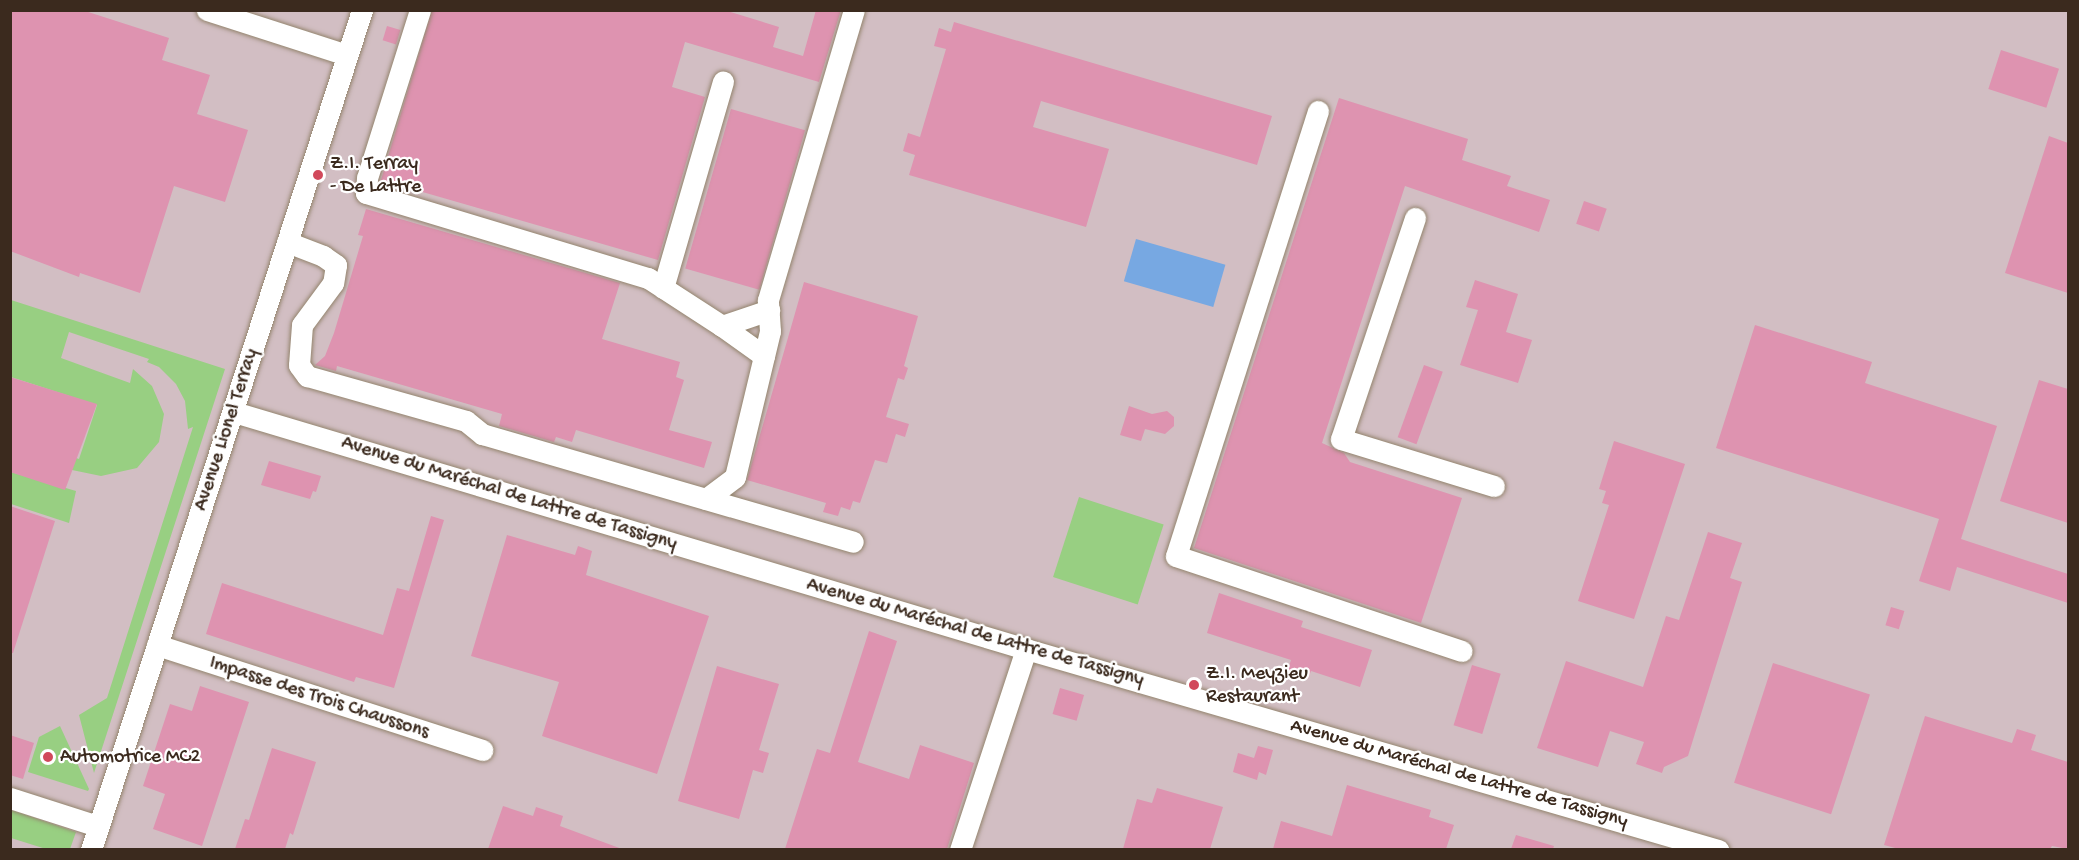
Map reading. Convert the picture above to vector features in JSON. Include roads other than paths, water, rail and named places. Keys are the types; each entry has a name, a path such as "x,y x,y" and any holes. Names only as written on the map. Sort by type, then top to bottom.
{"street":[{"path":"207,10 347,55"},
{"name":"Avenue Lionel Terray","path":"91,849 362,10"},
{"path":"420,10 367,178 366,194 539,243 648,278 764,356"},
{"path":"706,499 735,477 770,331 768,300 854,10"},
{"path":"663,288 723,82"},
{"path":"1318,111 1176,556 1462,651"},
{"path":"1414,218 1341,439 1494,486"},
{"path":"287,242 323,256 336,265 333,283 302,325 299,365 307,376 466,421 482,434 853,542"},
{"path":"722,326 769,310"},
{"name":"Avenue du Maréchal de Lattre de Tassigny","path":"234,411 1026,650 1718,849"},
{"name":"Impasse des Trois Chaussons","path":"157,645 482,750"},
{"path":"960,849 1026,650"},
{"path":"10,798 99,826"}],"water":[{"path":"1136,239 1225,265 1213,307 1124,281"}],"place":[{"name":"Z.I. Terray - De Lattre","path":"318,175"},
{"name":"Z.I. Meyzieu Restaurant","path":"1194,685"},
{"name":"Automotrice MC2","path":"48,757"}]}
